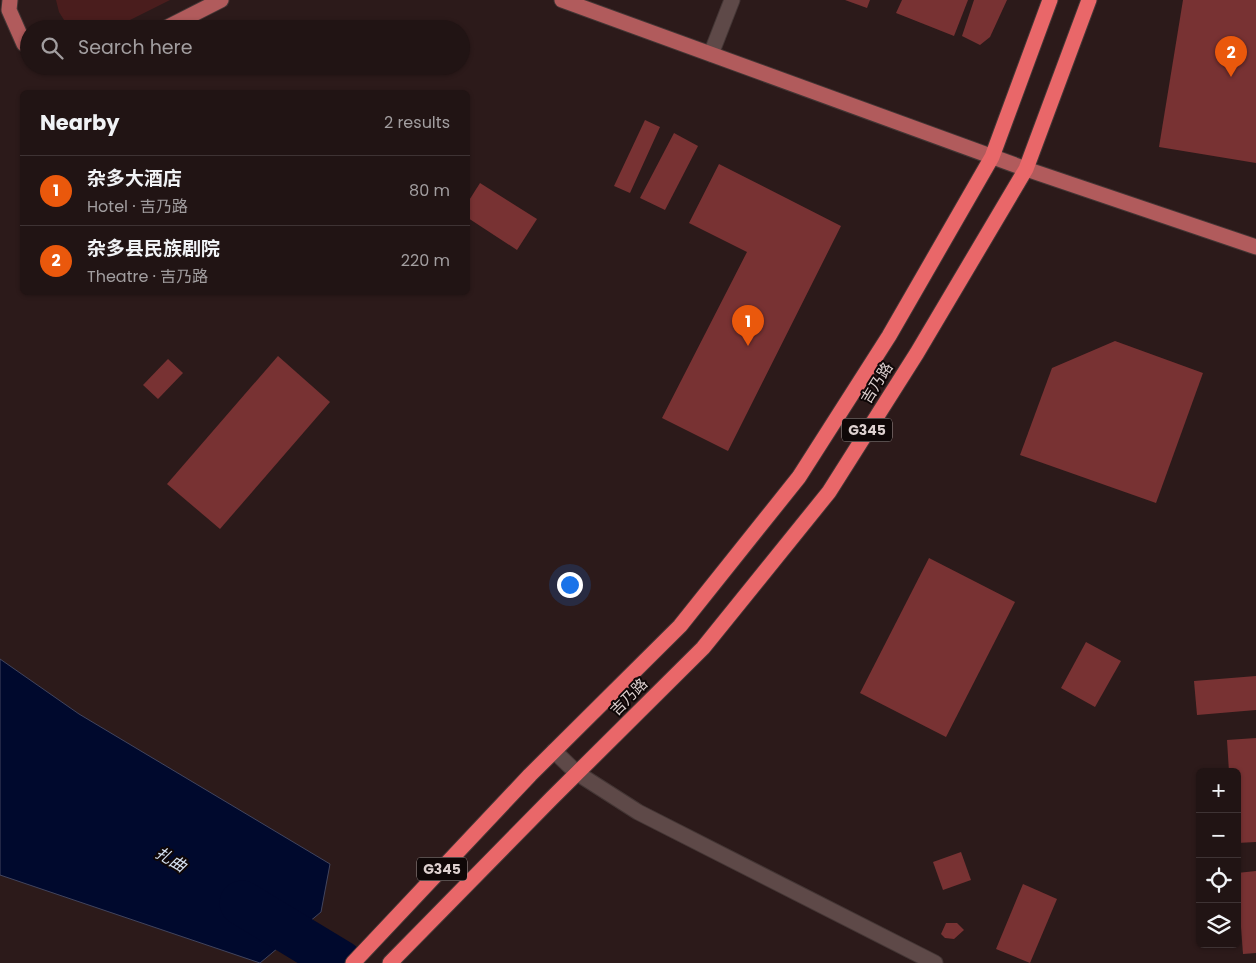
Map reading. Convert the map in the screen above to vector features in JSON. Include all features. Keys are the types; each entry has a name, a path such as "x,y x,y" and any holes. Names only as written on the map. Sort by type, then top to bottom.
{"highway":[{"name":"吉乃路","path":"353,963 530,775 680,626 799,477 889,336 992,157 1050,0"},
{"name":"吉乃路","path":"390,963 703,648 829,492 917,353 1026,169 1088,0"}],"main road":[{"path":"10,0 8,10 20,36"},
{"path":"182,20 221,0"},
{"path":"562,0 992,157 1256,247"}],"street":[{"path":"711,54 732,0"},
{"path":"554,752 577,773 638,812 936,963"}],"shaded area":[{"path":"56,0 170,0 130,20 64,20 59,12"}],"water":[{"path":"0,659 79,714 330,864 321,912 260,963 0,875"}],"building":[{"path":"845,0 870,0 867,8"},
{"path":"902,0 968,0 954,36 896,13"},
{"path":"974,0 1007,0 990,37 980,45 962,36"},
{"path":"1183,0 1256,0 1256,163 1159,147"},
{"path":"645,120 660,127 630,193 614,186"},
{"path":"674,133 698,146 665,210 640,198"},
{"path":"719,164 841,226 728,451 662,418 747,252 689,223"},
{"path":"480,183 537,219 517,250 470,219 470,199"},
{"path":"1115,341 1203,373 1156,503 1020,455 1052,368"},
{"path":"278,356 330,402 220,529 167,484"},
{"path":"168,359 183,373 158,399 143,385"},
{"path":"929,558 1015,602 946,737 860,693"},
{"path":"1086,642 1121,661 1095,707 1061,688"},
{"path":"1256,676 1256,710 1197,715 1194,681"},
{"path":"1256,738 1256,842 1241,843 1241,768 1229,768 1227,740"},
{"path":"961,852 971,880 943,890 933,862"},
{"path":"1256,871 1256,953 1243,954 1241,873"},
{"path":"1023,884 1057,899 1030,963 996,949"},
{"path":"946,923 957,923 964,930 954,939 945,938 941,934"}],"waterway":[{"name":"扎曲","path":"242,903 341,963"}],"place":[{"name":"杂多县民族剧院","path":"1231,77"},
{"name":"杂多大酒店","path":"748,346"}]}
